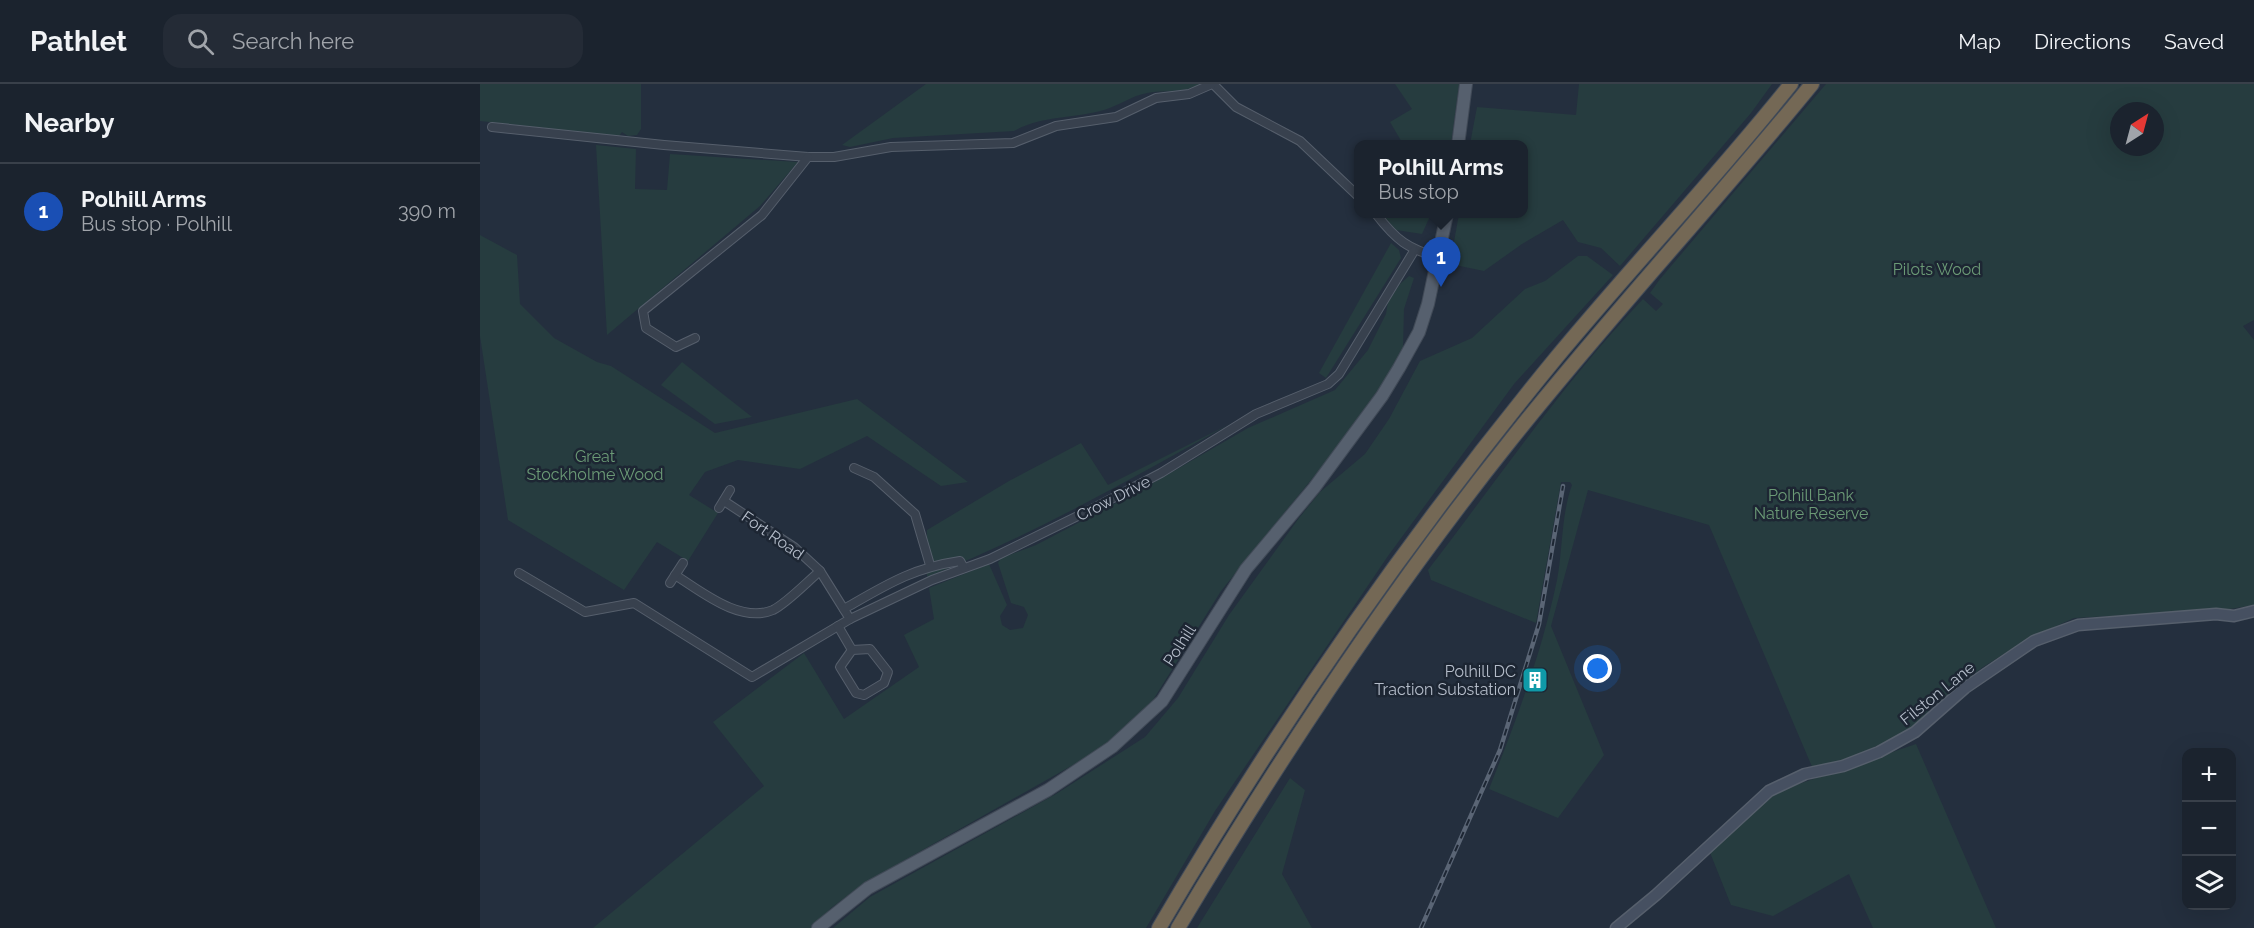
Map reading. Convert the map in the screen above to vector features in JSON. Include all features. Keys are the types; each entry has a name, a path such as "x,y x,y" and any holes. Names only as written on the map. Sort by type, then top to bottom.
{"highway":[{"path":"1159,928 1273,743 1418,535 1556,358 1791,84"},
{"path":"1178,928 1320,700 1445,525 1562,376 1812,84"}],"main road":[{"path":"1459,140 1466,84"},
{"name":"Polhill","path":"818,928 868,888 1048,790 1112,747 1162,701 1246,569 1314,488 1393,380 1423,319 1439,258 1446,218"}],"street":[{"path":"492,127 808,157 834,157 891,147 1013,143 1056,126 1116,117 1156,98 1189,94 1213,84 1236,107 1300,141 1354,191"},
{"path":"695,338 676,347 646,328 643,312 762,215 808,157"},
{"path":"1380,218 1396,240 1414,251 1439,258"},
{"name":"Crow Drive","path":"519,573 585,612 634,603 752,677 850,619 932,580 990,559 1099,506 1161,473 1256,414 1328,384 1339,374 1414,251"},
{"path":"854,468 874,477 915,514 930,565"},
{"name":"Fort Road","path":"730,490 721,505 794,547 820,571 850,619"},
{"path":"844,609 908,573 930,565 960,561 964,568"},
{"path":"670,583 682,563"},
{"name":"Fort Road","path":"675,575 728,607 752,612 773,610 820,571"},
{"name":"Filston Lane","path":"1616,928 1656,895 1769,790 1805,774 1843,766 1915,732 1965,688 2034,641 2078,625 2216,614 2234,616 2254,611"},
{"path":"838,626 852,650"},
{"path":"870,649 888,672 884,683 864,695 856,693 840,668 852,650 870,649"}],"green space":[{"path":"480,84 641,84 641,129 637,135 628,136 622,132 619,136 480,121"},
{"path":"926,84 1200,84 1182,90 1141,94 1104,110 1036,122 1014,131 893,138 850,147 842,145"},
{"path":"1395,84 1459,84 1452,140 1401,140 1390,122 1412,109"},
{"path":"1579,84 1772,84 1751,113 1620,266 1601,248 1578,242 1563,220 1522,244 1484,271 1450,264 1458,218 1528,218 1528,140 1471,140 1477,107 1576,115"},
{"path":"1826,84 2254,84 2254,320 2243,326 2254,340 2254,605 2224,610 2074,618 2028,639 1983,667 1932,707 1911,730 1844,761 1813,769 1709,525 1588,490 1551,626 1604,755 1558,818 1489,789 1544,633 1557,580 1564,520 1572,485 1570,482 1561,482 1536,623 1431,580 1428,570 1559,397 1614,331 1643,299 1656,311 1663,304 1650,293"},
{"path":"596,145 636,149 635,189 667,190 670,154 798,162 760,206 607,335"},
{"path":"1386,218 1429,218 1422,234 1396,230"},
{"name":"Great Stockholme Wood","path":"480,235 517,255 520,304 554,338 597,362 611,366 715,433 857,399 968,482 941,486 867,436 800,469 738,460 705,472 689,495 718,513 688,561 657,542 624,590 508,520 480,336"},
{"path":"1391,243 1399,250 1401,258 1326,378 1319,373"},
{"path":"1578,256 1587,256 1613,275 1514,384 1388,556 1215,811 1146,928 833,928 870,897 1056,794 1145,737 1178,698 1229,615 1299,518 1320,492 1365,454 1389,419 1420,361 1472,338 1525,289 1545,281"},
{"path":"1409,276 1414,278 1404,309 1403,349 1384,382 1324,464 1221,591 1148,708 1096,752 866,882 831,908 812,928 593,928 764,786 713,722 804,653 844,719 919,667 904,635 934,619 929,588 989,564 1007,605 1000,616 1002,625 1010,630 1023,628 1028,615 1024,607 1011,603 998,563 1001,558 1036,545 1141,490 1248,428 1335,390 1368,350 1386,314 1388,302 1400,284"},
{"path":"682,362 752,417 715,424 661,385"},
{"path":"1230,424 1119,486 1043,525 927,577 927,530 1009,481 1081,443 1108,485"},
{"path":"1916,744 1996,928 1873,928 1849,874 1773,916 1731,905 1709,850 1772,793"},
{"path":"1290,778 1305,790 1282,874 1312,928 1197,928"}],"railway":[{"path":"1421,928 1500,750 1539,624 1563,486"}],"place":[{"name":"Polhill Arms","path":"1441,287"},
{"name":"Polhill DC Traction Substation","path":"1535,680"}],"park label":[{"name":"Pilots Wood","path":"1937,269"},
{"name":"Polhill Bank Nature Reserve","path":"1811,504"}]}
